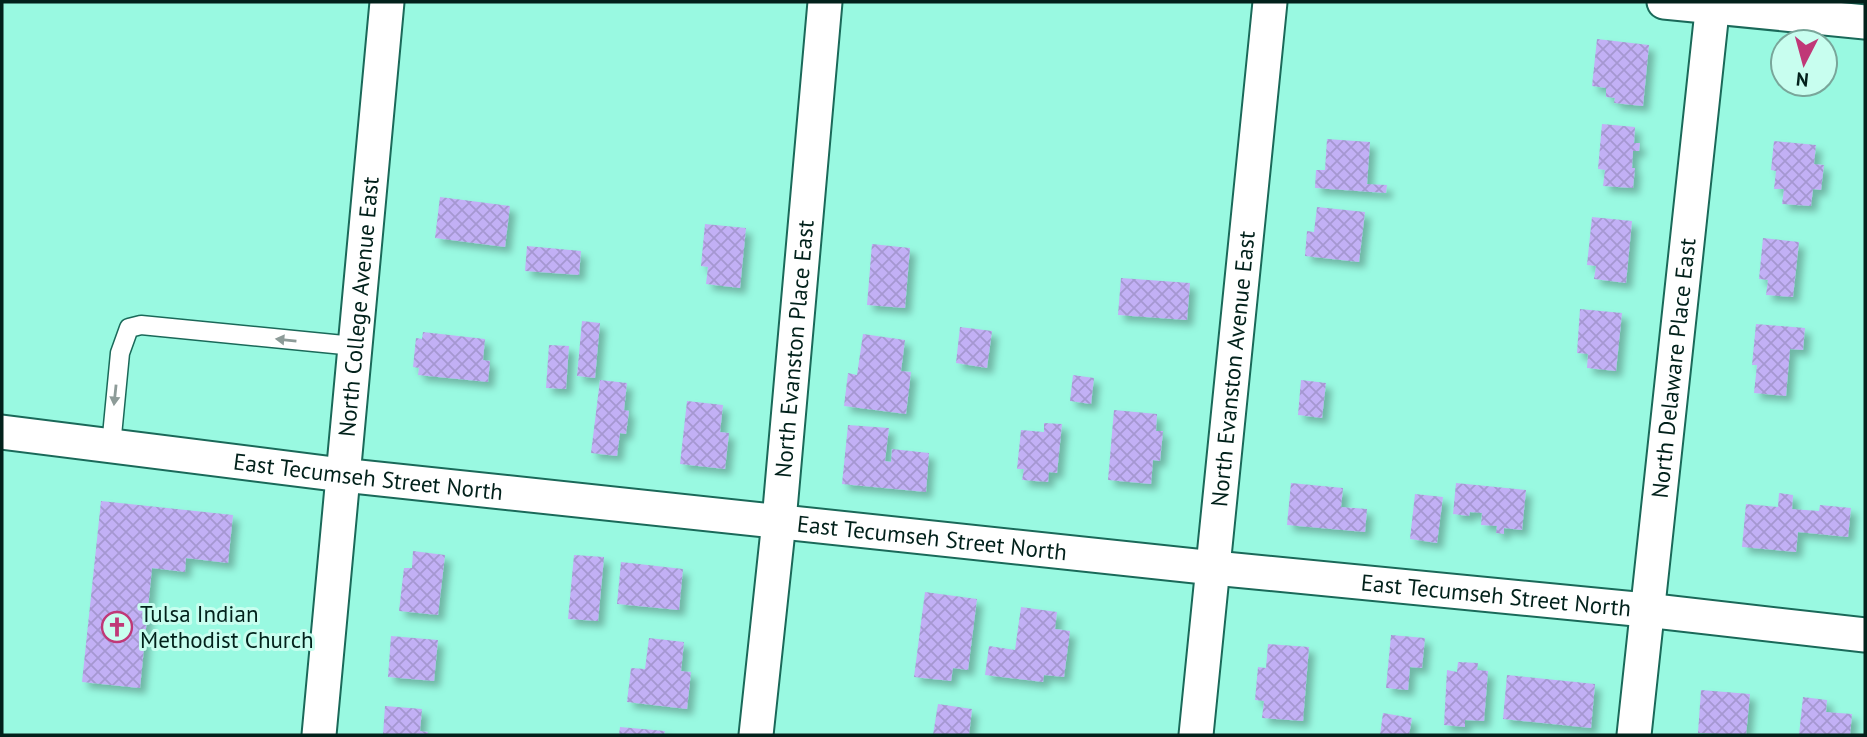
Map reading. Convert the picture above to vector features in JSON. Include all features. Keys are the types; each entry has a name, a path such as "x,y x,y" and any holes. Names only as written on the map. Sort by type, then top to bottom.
{"street":[{"name":"North College Avenue East","path":"320,735 387,2"},
{"name":"North Evanston Place East","path":"756,735 779,521 825,2"},
{"name":"North Evanston Avenue East","path":"1196,735 1270,2"},
{"path":"1664,2 1712,4 1865,22"},
{"name":"North Delaware Place East","path":"1634,735 1712,4"},
{"name":"East Tecumseh Street North","path":"2,432 342,475 1865,635"}],"lane":[{"path":"111,446 120,353 129,328 141,325 354,346"}],"building":[{"path":"1597,39 1649,45 1643,106 1614,103 1615,98 1606,97 1606,88 1592,86"},
{"path":"1602,124 1635,127 1634,143 1640,143 1639,151 1633,151 1633,188 1603,186 1605,170 1598,169"},
{"path":"1327,139 1370,142 1367,184 1387,185 1386,193 1315,188 1316,170 1325,170"},
{"path":"1774,141 1816,145 1814,164 1824,165 1821,190 1813,189 1811,206 1782,204 1784,189 1774,189 1776,171 1771,170"},
{"path":"440,197 510,206 505,247 435,238"},
{"path":"1317,207 1365,212 1359,262 1305,256 1307,231 1314,232"},
{"path":"1592,217 1632,221 1626,283 1594,279 1596,266 1587,265"},
{"path":"705,224 746,228 740,288 706,284 708,267 701,266"},
{"path":"1763,238 1799,242 1793,297 1766,295 1768,280 1759,279"},
{"path":"872,244 910,248 905,308 867,305"},
{"path":"527,246 581,251 579,275 525,271"},
{"path":"1121,278 1190,283 1187,320 1118,315"},
{"path":"1580,309 1622,313 1616,371 1587,368 1588,354 1577,353"},
{"path":"582,321 600,323 595,378 577,376"},
{"path":"1756,324 1805,328 1803,350 1790,349 1786,396 1754,393 1757,365 1752,365"},
{"path":"960,327 992,331 987,368 956,363"},
{"path":"423,332 485,339 483,360 490,361 488,382 418,375 419,368 413,367 416,338 422,339"},
{"path":"863,334 905,340 901,371 911,372 906,414 844,406 848,373 857,375"},
{"path":"549,345 569,346 566,389 546,388"},
{"path":"1073,375 1094,378 1091,404 1070,401"},
{"path":"600,380 627,383 624,410 629,411 626,434 620,433 617,456 591,453"},
{"path":"1301,380 1326,383 1322,418 1298,415"},
{"path":"687,401 723,405 720,432 729,433 725,469 680,464"},
{"path":"1114,410 1157,414 1156,431 1163,431 1160,461 1153,460 1151,484 1108,480"},
{"path":"1044,423 1062,424 1057,473 1049,472 1048,482 1022,480 1024,469 1017,469 1021,430 1044,432"},
{"path":"848,425 889,428 885,461 891,462 892,449 929,453 926,492 842,484"},
{"path":"1291,483 1343,488 1341,507 1367,509 1365,532 1287,525"},
{"path":"1456,483 1526,490 1522,530 1504,528 1504,534 1496,533 1497,526 1481,525 1482,513 1470,512 1469,516 1453,514"},
{"path":"1779,493 1793,495 1792,509 1819,511 1820,505 1851,508 1848,537 1798,532 1796,552 1742,547 1746,504 1778,507"},
{"path":"1415,494 1443,497 1437,543 1410,539"},
{"name":"Tulsa Indian Methodist Church","path":"101,501 233,515 228,563 186,558 185,572 152,568 140,688 82,682"},
{"path":"413,551 445,555 438,615 399,611 404,568 412,568"},
{"path":"574,555 604,557 598,621 568,619"},
{"path":"621,562 683,569 679,610 617,604"},
{"path":"925,592 977,599 968,670 953,668 951,681 914,677"},
{"path":"1021,607 1057,612 1055,629 1070,631 1064,677 1044,675 1043,682 985,675 989,646 1015,650"},
{"path":"1391,635 1425,638 1422,668 1410,667 1408,690 1386,688"},
{"path":"391,636 438,640 434,681 388,677"},
{"path":"649,638 684,642 681,671 691,672 687,709 627,702 631,668 645,669"},
{"path":"1268,644 1309,647 1303,721 1262,718 1264,701 1255,700 1258,667 1266,668"},
{"path":"1458,662 1478,663 1477,670 1488,671 1484,721 1465,720 1465,727 1444,725 1447,670 1457,672"},
{"path":"1507,675 1595,684 1591,728 1503,719"},
{"path":"1701,690 1750,694 1746,735 1698,733"},
{"path":"1803,697 1827,700 1826,712 1852,714 1850,735 1799,735"},
{"path":"938,704 972,709 969,735 933,735"},
{"path":"385,706 422,709 420,731 428,732 427,735 383,735"},
{"path":"1383,713 1412,718 1409,735 1380,735"},
{"path":"620,727 665,731 664,735 619,735"}],"place":[{"name":"Tulsa Indian Methodist Church","path":"117,627"}]}
